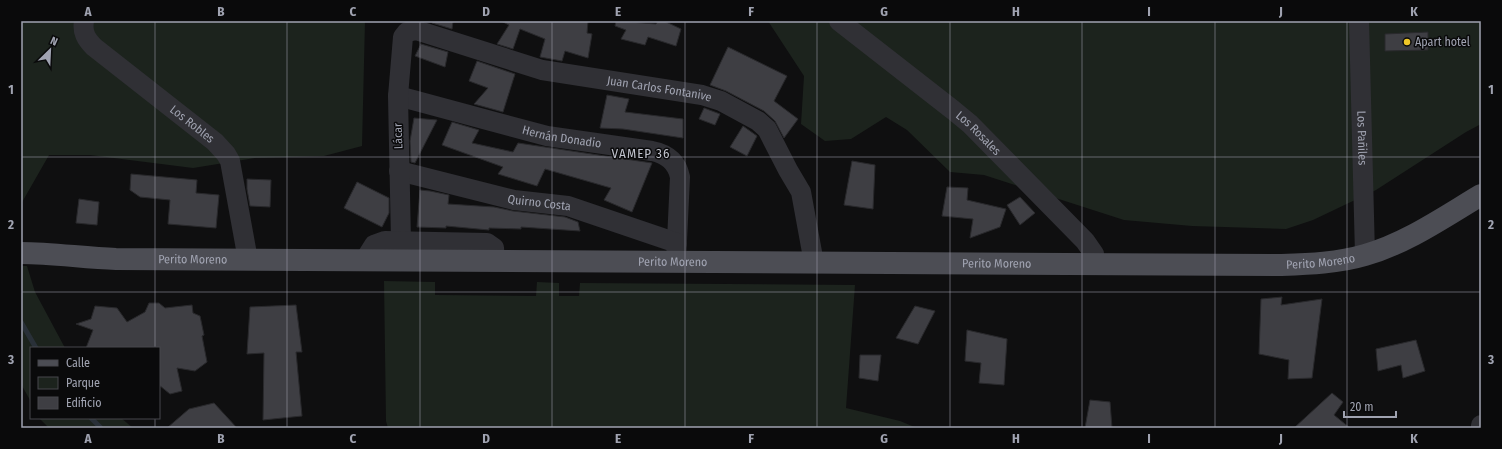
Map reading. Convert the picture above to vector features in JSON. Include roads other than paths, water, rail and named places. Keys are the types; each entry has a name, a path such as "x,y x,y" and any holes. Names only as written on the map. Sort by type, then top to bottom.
{"main road":[{"name":"Perito Moreno","path":"24,253 106,259 495,261 676,252 814,263 1281,265 1331,262 1365,255 1405,240 1481,195"}],"street":[{"name":"Los Robles","path":"84,21 83,30 94,47 215,142 226,154 232,169 248,260"},
{"name":"Los Rosales","path":"840,21 970,124 1086,241 1094,254 1095,265"},
{"name":"Los Pañiles","path":"1359,21 1365,255"},
{"name":"Juan Carlos Fontanive","path":"407,32 419,30 542,70 702,95 721,101 758,121 767,129 801,192 814,263"},
{"name":"Lácar","path":"401,241 398,96 402,41 407,32"},
{"name":"Hernán Donadio","path":"398,96 547,136 652,151 663,155 677,166 680,177 676,252"},
{"name":"Quirno Costa","path":"399,171 514,200 568,206 676,252"},
{"path":"364,261 371,248 377,243 401,241 487,243 494,248 495,261"}],"waterway":[{"path":"21,322 35,347"},
{"path":"92,419 101,428"}],"place":[{"name":"Apart hotel","path":"1407,42"}],"district":[{"name":"VAMEP 36","path":"641,153"}]}
